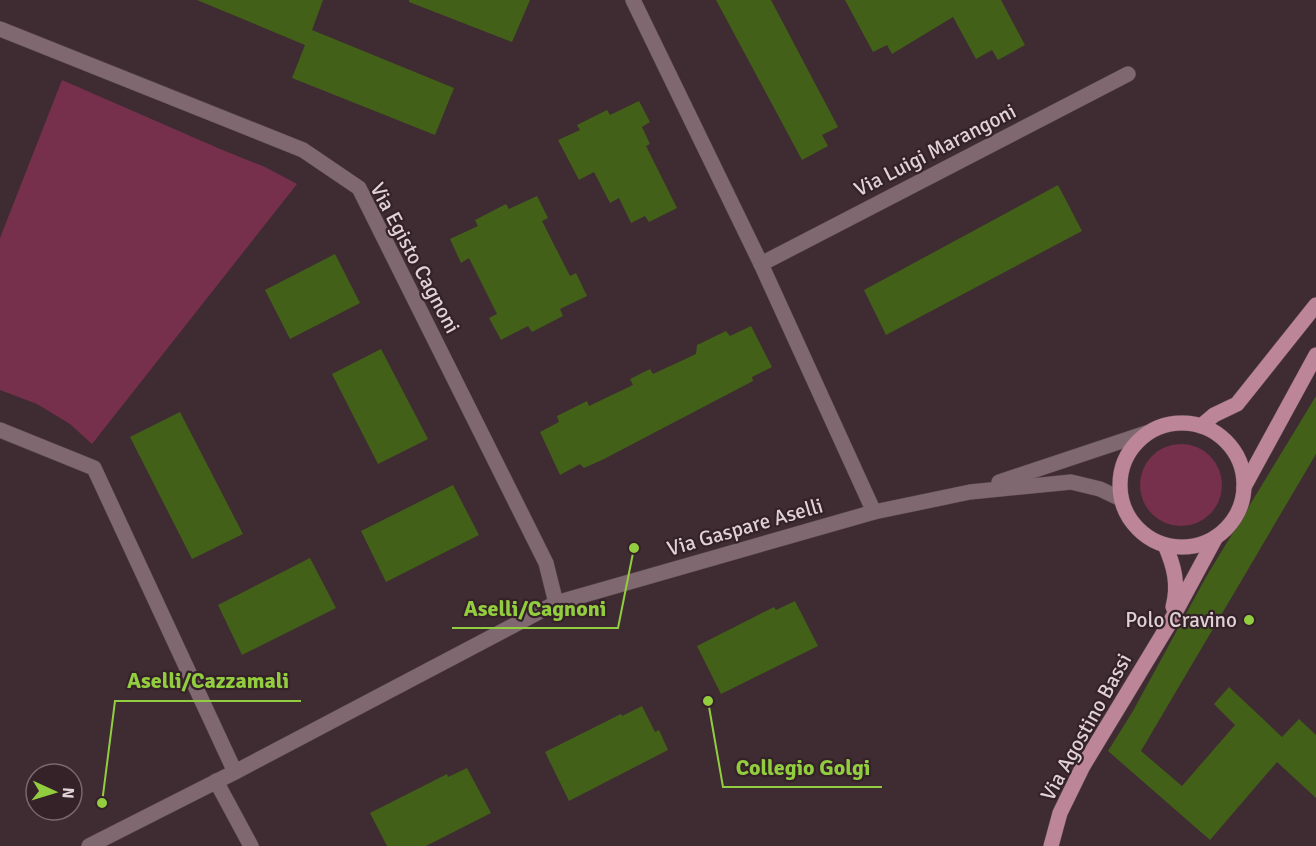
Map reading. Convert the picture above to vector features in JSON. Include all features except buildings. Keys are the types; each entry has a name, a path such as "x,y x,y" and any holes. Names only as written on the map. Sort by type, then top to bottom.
{"main road":[{"path":"1202,426 1214,415 1237,404 1316,305"},
{"path":"1244,487 1316,355"},
{"path":"1184,423 1202,426 1219,435 1233,449 1242,467 1244,487 1240,507 1231,524 1216,537 1193,544 1165,545 1145,535 1130,519 1121,499 1121,473 1131,450 1149,432 1165,425 1184,423"},
{"name":"Via Agostino Bassi","path":"1051,846 1060,813 1083,766 1168,624 1216,537"},
{"path":"1165,545 1177,579 1168,624"}],"street":[{"path":"633,0 761,264 874,512"},
{"name":"Via Egisto Cagnoni","path":"0,29 303,150 359,188 546,563 556,603"},
{"name":"Via Luigi Marangoni","path":"761,264 1128,74"},
{"path":"0,430 94,468 235,772"},
{"name":"Via Gaspare Aselli","path":"970,492 1149,432"},
{"name":"Via Gaspare Aselli","path":"88,846 235,772 556,603 874,512 970,492 1071,482 1100,489 1121,499"},
{"path":"216,781 251,846"}],"shaded area":[{"path":"62,80 265,167 297,184 92,444 70,424 37,404 0,390 0,238"},
{"path":"1173,444 1189,444 1204,451 1215,462 1222,477 1219,501 1210,514 1189,526 1173,526 1158,519 1147,508 1140,493 1140,477 1147,462 1158,451"}],"place":[{"name":"Aselli/Cagnoni","path":"634,548"},
{"name":"Polo Cravino","path":"1249,620"},
{"name":"Collegio Golgi","path":"708,701"},
{"name":"Aselli/Cazzamali","path":"102,803"}]}
